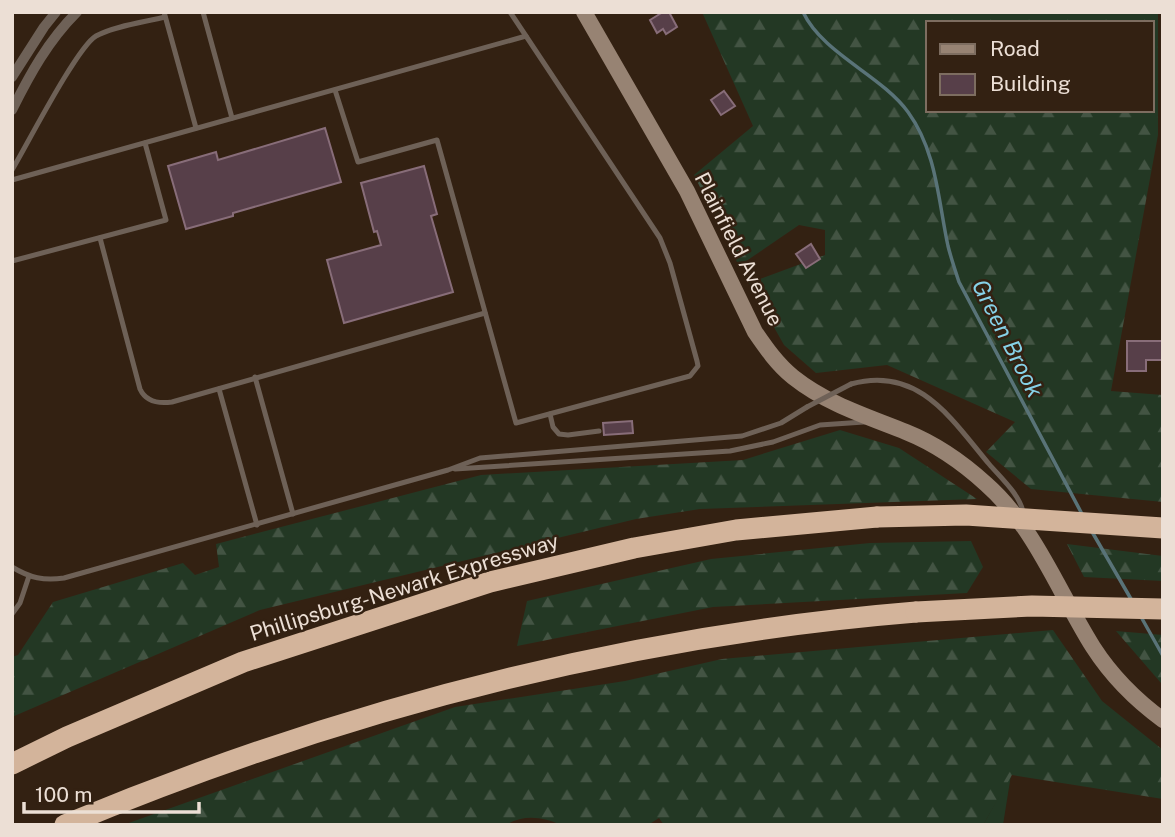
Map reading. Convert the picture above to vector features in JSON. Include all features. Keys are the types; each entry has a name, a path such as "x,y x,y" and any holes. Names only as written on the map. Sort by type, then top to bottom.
{"highway":[{"name":"Phillipsburg-Newark Expressway","path":"12,764 67,737 243,662 490,582 634,548 723,532 877,517 992,516 1163,528"},
{"path":"65,825 274,746 448,692 687,640 780,626 916,612 1032,606 1163,609"}],"main road":[{"name":"Plainfield Avenue","path":"584,12 687,191 755,332 769,351 791,375 837,406 909,433 965,466 1012,510 1028,532 1094,650 1131,693 1163,720"}],"street":[{"path":"12,77 44,27 57,12"},
{"path":"12,110 48,44 77,12"}],"lane":[{"path":"203,12 232,118"},
{"path":"335,90 358,162 437,140 516,424 682,380 695,372 698,361 670,263 660,238 510,12"},
{"path":"12,170 89,41 103,33 164,15 196,128"},
{"path":"12,180 526,36"},
{"path":"12,261 166,220 145,143"},
{"path":"100,238 143,395 152,401 165,403 485,313"},
{"path":"255,377 293,514"},
{"path":"12,567 29,576 49,580 64,578 257,525 493,455 741,436 781,423 851,384 873,380 915,388 936,402 1022,505 1028,532"},
{"path":"219,388 257,525"},
{"path":"550,414 559,433 568,435 599,431"},
{"path":"448,470 730,451 766,444 820,425 841,421 877,422"},
{"path":"12,614 20,603 29,576"}],"green space":[{"path":"702,12 1158,12 1158,135 1111,391 1163,395 1163,502 1031,489 986,452 1015,422 887,365 816,373 784,345 749,283 825,255 825,230 799,225 739,266 694,175 753,126"},
{"path":"840,430 899,448 977,499 700,509 636,519 260,610 12,717 12,657 18,655 53,602 183,563 195,575 219,567 216,544 481,475 743,460"},
{"path":"971,541 983,567 967,593 713,607 517,646 527,601 711,559 870,543"},
{"path":"1067,544 1163,556 1163,581 1084,577"},
{"path":"1053,630 1102,701 1163,750 1163,799 1012,775 983,825 664,825 659,818 648,825 561,825 534,818 519,819 506,825 123,825 455,707 625,681 722,659"},
{"path":"1116,631 1163,635 1163,684 1161,683"},
{"path":"1011,775 1003,825 983,825"}],"building":[{"path":"663,12 669,12 677,27 666,34 663,29 657,33 650,20"},
{"path":"724,91 735,106 721,115 711,100"},
{"path":"325,128 341,182 186,229 168,166 216,152 218,160"},
{"path":"424,166 437,214 431,216 453,292 344,323 327,260 381,245 377,231 374,232 361,183"},
{"path":"811,244 820,259 806,268 796,254"},
{"path":"1127,341 1162,341 1162,360 1146,360 1146,371 1127,371"},
{"path":"632,421 633,433 604,435 603,423"}],"waterway":[{"name":"Green Brook","path":"803,12 824,40 897,99 918,127 931,160 948,246 959,282 1082,514"},
{"name":"Green Brook","path":"1091,530 1131,599"},
{"name":"Green Brook","path":"1140,615 1163,656"}]}
